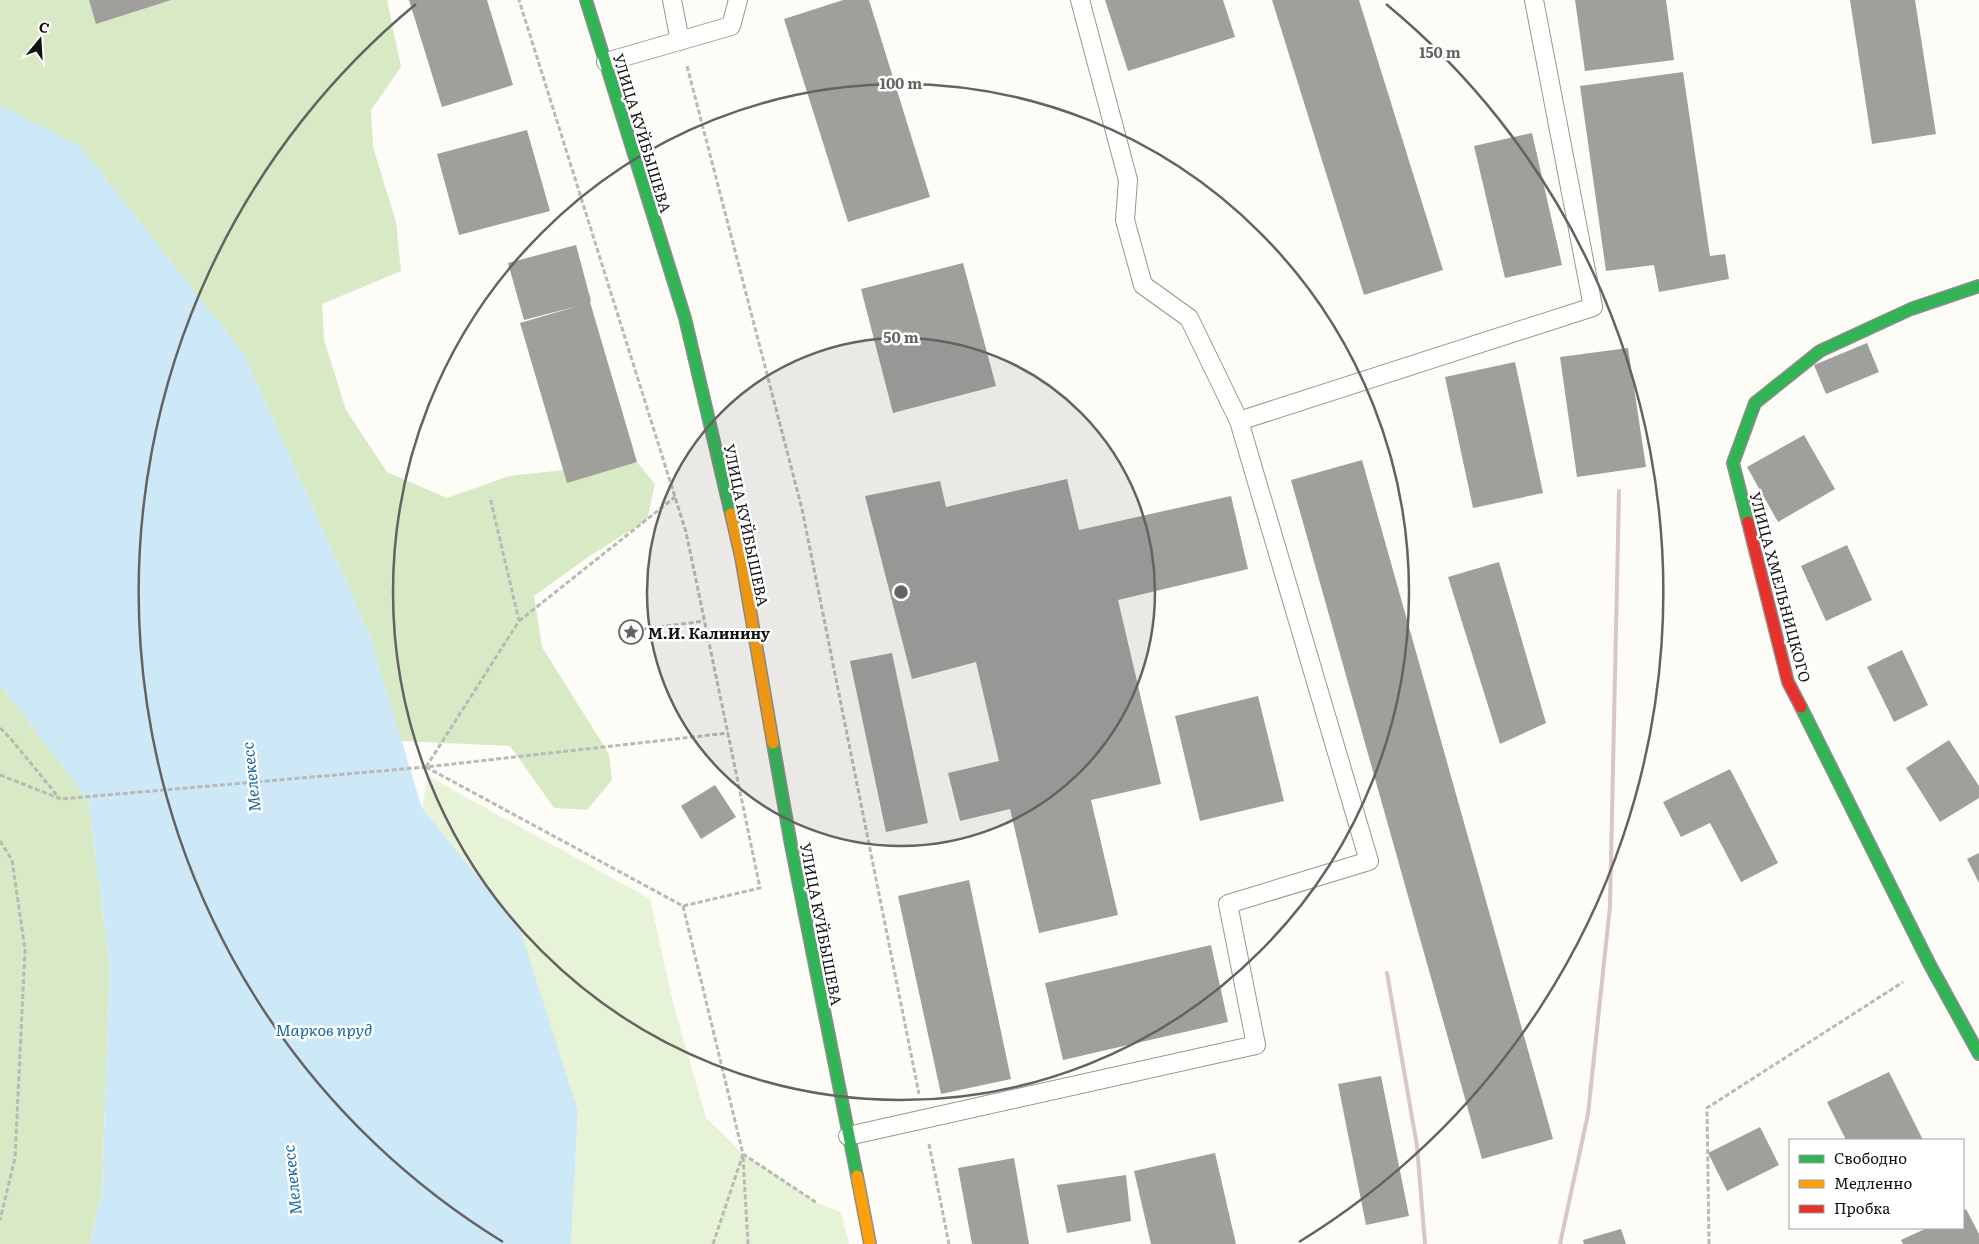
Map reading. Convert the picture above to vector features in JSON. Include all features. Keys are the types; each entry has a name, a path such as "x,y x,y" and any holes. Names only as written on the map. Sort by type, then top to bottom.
{"main road":[{"name":"УЛИЦА КУЙБЫШЕВА","path":"586,0 685,318 741,557 786,818 870,1244"},
{"name":"УЛИЦА ХМЕЛЬНИЦКОГО","path":"1979,286 1911,309 1820,351 1755,403 1733,463 1788,682 1930,965 1979,1054"}],"lane":[{"path":"672,0 680,41"},
{"path":"606,62 732,26 738,0"},
{"path":"848,1136 1256,1045 1228,904 1369,862 1239,421 1189,318 1143,285 1125,220 1128,180 1080,0"},
{"path":"1239,421 1593,306 1534,0"}],"path":[{"path":"426,767 683,906 760,888 686,532 519,0"},
{"path":"680,41 802,509 949,1244"},
{"path":"490,497 518,621"},
{"path":"426,767 518,621 675,497"},
{"path":"644,629 704,621"},
{"path":"0,728 12,739 61,800"},
{"path":"0,775 61,800 426,767 728,733"},
{"path":"0,841 12,860 25,950 14,1158 0,1220"},
{"path":"683,906 743,1154 748,1244"},
{"path":"1710,1244 1707,1108 1930,965"},
{"path":"743,1154 817,1203"},
{"path":"713,1244 743,1154"}],"green space":[{"path":"0,0 387,0 401,67 371,110 373,147 396,222 401,271 322,304 324,340 346,410 387,472 447,498 509,476 637,462 655,484 647,520 591,555 534,596 542,647 609,754 612,780 587,810 554,808 510,746 401,741 369,633 244,354 81,147 0,105"},
{"path":"0,684 88,800 110,967 102,1190 90,1244 0,1244"},
{"path":"428,776 650,899 674,1007 706,1118 743,1154 817,1203 841,1212 849,1244 571,1244 578,1111 422,808"}],"water":[{"name":"Марков пруд","path":"0,105 81,147 244,354 369,633 422,808 520,929 578,1111 571,1244 90,1244 102,1190 110,967 88,800 0,684"}],"building":[{"path":"89,0 171,0 96,24"},
{"path":"409,0 487,0 513,85 442,107"},
{"path":"843,0 869,0 930,197 848,222 784,19"},
{"path":"1105,0 1223,0 1235,37 1128,71"},
{"path":"1272,0 1359,0 1443,270 1364,295"},
{"path":"1575,0 1666,0 1674,60 1585,71"},
{"path":"1850,0 1915,0 1936,134 1872,144"},
{"path":"1683,72 1710,256 1725,254 1729,279 1659,292 1654,265 1606,271 1580,86"},
{"path":"527,130 550,211 459,235 437,154"},
{"path":"1532,133 1562,265 1505,278 1474,146"},
{"path":"576,245 590,302 637,462 567,483 520,323 578,306 524,320 508,263"},
{"path":"963,263 996,386 893,413 861,289"},
{"path":"1867,343 1879,372 1826,394 1814,365"},
{"path":"1628,348 1646,467 1577,477 1560,357"},
{"path":"1515,362 1543,493 1473,508 1445,377"},
{"path":"1804,435 1835,489 1778,522 1747,467"},
{"path":"1362,460 1553,1139 1482,1159 1291,480"},
{"path":"1067,479 1079,530 1231,496 1248,569 1118,600 1161,784 1091,800 1118,915 1039,933 1010,809 960,821 948,773 999,761 976,662 912,679 865,496 940,481 946,507"},
{"path":"1847,545 1872,600 1826,621 1801,566"},
{"path":"1499,562 1546,723 1500,744 1448,577"},
{"path":"1902,650 1928,705 1894,722 1867,667"},
{"path":"892,653 928,823 886,832 850,661"},
{"path":"1258,696 1284,801 1200,821 1175,716"},
{"path":"1949,740 1979,786 1979,798 1940,822 1906,768"},
{"path":"1730,769 1778,863 1741,882 1710,823 1681,837 1663,802"},
{"path":"715,785 736,817 701,839 681,806"},
{"path":"1979,853 1979,883 1967,859"},
{"path":"969,880 1011,1079 941,1094 898,896"},
{"path":"1211,945 1228,1022 1063,1060 1045,983"},
{"path":"1889,1072 1922,1139 1846,1139 1827,1102"},
{"path":"1381,1076 1409,1216 1366,1225 1338,1084"},
{"path":"1760,1127 1779,1165 1727,1191 1708,1153"},
{"path":"1215,1153 1236,1244 1151,1244 1134,1171"},
{"path":"1014,1158 1029,1244 972,1244 958,1168"},
{"path":"1126,1175 1131,1221 1067,1233 1057,1185"},
{"path":"1966,1209 1979,1234 1979,1244 1903,1244 1901,1240 1925,1229 1964,1229 1964,1210"},
{"path":"1621,1229 1626,1244 1584,1244 1583,1240"}],"railway":[{"path":"1560,1244 1588,1114 1610,906 1619,491"},
{"path":"1387,973 1417,1146 1425,1244"}],"traffic: fast":[{"path":"586,0 685,318 731,514"},
{"path":"1748,522 1733,463 1755,403 1820,351 1911,309 1979,286"},
{"path":"1801,707 1930,965 1979,1054"},
{"path":"773,743 791,845 857,1176"}],"traffic: slow":[{"path":"731,514 741,557 773,743"},
{"path":"857,1176 870,1244"}],"traffic: jam":[{"path":"1748,522 1788,682 1801,707"}],"place":[{"name":"М.И. Калинину","path":"631,632"}],"water label":[{"name":"Мелекесс","path":"250,777"},
{"name":"Мелекесс","path":"291,1180"}]}
